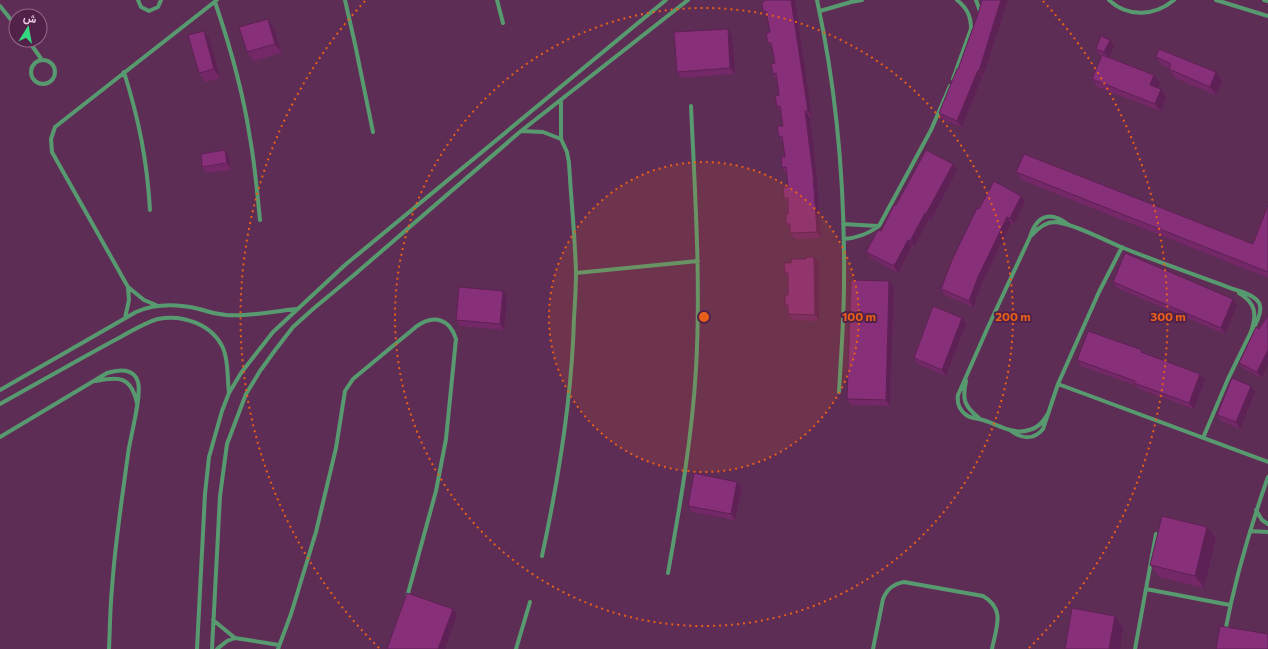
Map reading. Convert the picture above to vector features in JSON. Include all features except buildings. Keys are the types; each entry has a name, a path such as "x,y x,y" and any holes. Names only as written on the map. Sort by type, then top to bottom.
{"street":[{"path":"138,0 141,7 149,10 158,7 161,0"},
{"path":"345,0 373,132"},
{"path":"497,0 503,23"},
{"path":"196,649 208,457 229,393 241,373 273,332 345,265 666,0"},
{"path":"212,649 220,496 227,444 246,394 260,371 293,327 303,318 521,131 688,0"},
{"path":"817,0 831,83 838,142 844,239 844,284 839,392"},
{"path":"820,11 862,0"},
{"path":"844,239 871,232 879,226 931,130 953,80 973,27 964,6 957,0"},
{"path":"976,0 980,12 982,5"},
{"path":"1109,0 1115,6 1132,13 1144,14 1167,6 1174,0"},
{"path":"1216,0 1268,16"},
{"path":"1264,0 1268,1"},
{"path":"260,220 251,139 244,104 236,69 216,1 55,127 50,146 52,152 128,287 144,300 156,305 186,307 225,315 239,316 259,315 276,311 297,309"},
{"path":"0,6 8,16"},
{"path":"34,48 42,60 51,63 55,72 51,81 47,84 37,83 31,75 33,65 42,60"},
{"path":"124,72 142,141 148,175 150,210"},
{"path":"542,556 562,454 569,402 573,350 576,273 569,163 562,139 561,100"},
{"path":"668,573 686,472 692,421 698,332 698,261 691,106"},
{"path":"521,131 543,132 552,134 562,139"},
{"path":"1122,247 1099,292 1058,384 1046,425 1040,433 1035,436 1025,438 1010,430 979,419 968,417 958,405 958,395 1030,237 1040,226 1049,223 1069,225 1233,290 1252,295 1260,301 1263,314 1262,318 1251,332"},
{"path":"843,224 879,226"},
{"path":"576,273 698,261"},
{"path":"124,319 129,300 128,287"},
{"path":"1202,438 1251,332 1255,317 1253,306 1247,298 1233,290"},
{"path":"0,390 124,319 141,310 156,305"},
{"path":"0,404 62,368 121,337 157,319 167,318 188,320 199,324 208,329 217,339 223,347 226,356 229,393"},
{"path":"213,620 235,638 278,647 316,532 328,488 345,391 353,379 417,326 430,319 437,319 450,326 456,339 446,439 436,491 407,599"},
{"path":"0,437 115,370 125,370 134,375 138,381 140,392 129,448 118,532 112,588 109,649"},
{"path":"94,381 111,378 122,380 131,387 137,403"},
{"path":"966,378 964,393 966,404 972,413 979,419"},
{"path":"1058,384 1268,462"},
{"path":"1010,430 1025,431 1034,429 1041,423 1049,412"},
{"path":"1225,634 1230,605 1250,531 1268,477"},
{"path":"1256,510 1262,520 1268,524"},
{"path":"1250,531 1268,532"},
{"path":"1135,649 1156,534"},
{"path":"874,649 883,599 890,587 904,582 983,596 990,600 995,605 998,612 992,649"},
{"path":"1146,589 1230,605"},
{"path":"516,649 530,602"},
{"path":"217,649 227,641 235,638"}]}
